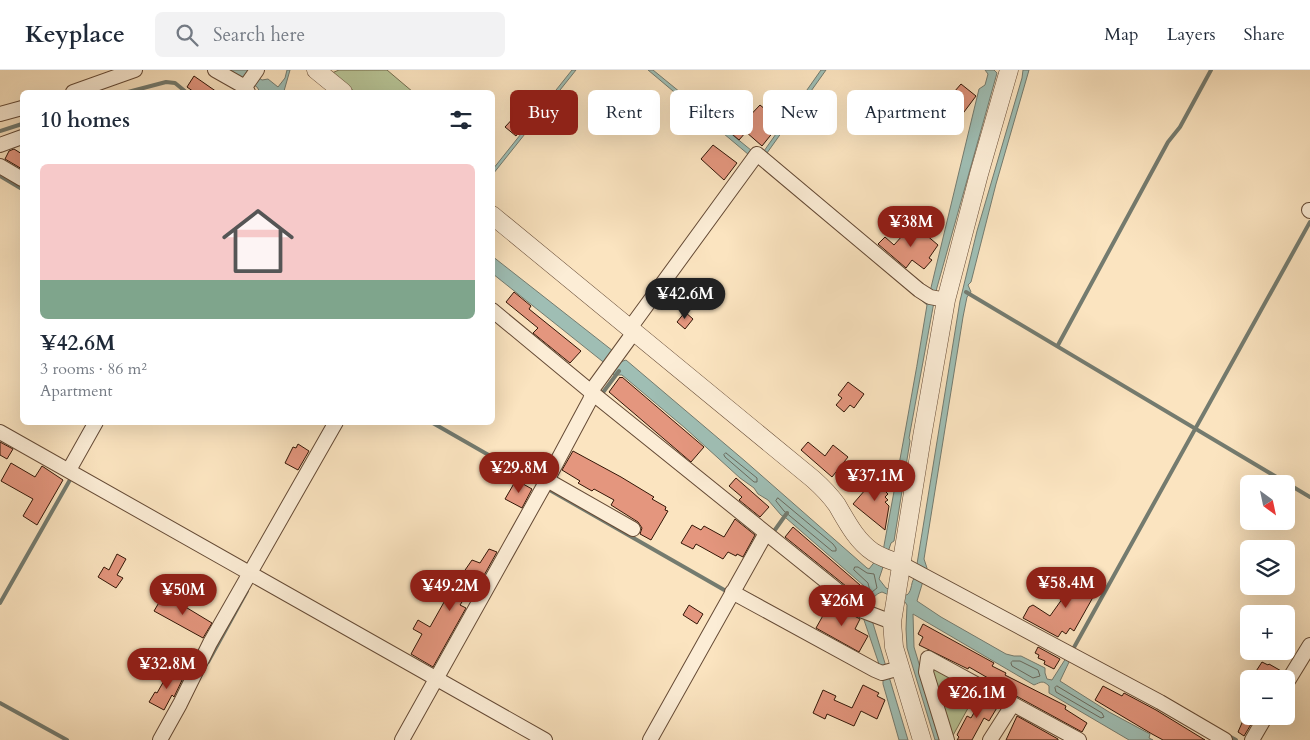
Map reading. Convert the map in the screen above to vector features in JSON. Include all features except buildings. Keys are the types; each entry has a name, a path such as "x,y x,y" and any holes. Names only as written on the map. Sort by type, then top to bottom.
{"street":[{"path":"90,90 135,70"},
{"path":"215,70 250,81"},
{"path":"316,70 341,90"},
{"path":"922,740 894,647 892,622 897,596 915,570 937,299 979,174 1009,70"},
{"path":"0,114 20,109"},
{"path":"0,144 20,138"},
{"path":"596,397 594,387 614,360 632,330 757,157 937,299"},
{"path":"0,166 20,177"},
{"path":"495,217 813,479 826,491 863,543 881,556 915,570 1069,655 1160,702 1225,740"},
{"path":"495,313 596,397 868,613 892,622"},
{"path":"402,740 439,680 548,484 590,400 596,397"},
{"path":"69,470 94,425"},
{"path":"160,740 210,643 254,575 334,425"},
{"path":"0,432 545,740"},
{"path":"548,484 633,529"},
{"path":"650,740 770,535"},
{"path":"735,594 875,670 882,673 900,668"},
{"path":"1295,670 1310,645"},
{"path":"947,740 926,672 928,658 1074,739"},
{"path":"990,740 1013,704"},
{"path":"1252,740 1261,725"}],"green space":[{"path":"339,70 387,70 411,90 353,90 332,73"},
{"path":"937,668 978,690 951,739 930,674"}],"water":[{"path":"230,70 247,70 262,80 268,79 278,87 285,78 287,70 290,70 284,90 259,90"},
{"path":"572,70 576,70 560,90 556,90"},
{"path":"648,70 653,70 677,90 672,90"},
{"path":"821,70 826,70 812,90 807,90"},
{"path":"985,70 994,70 997,73 936,291 909,438 894,541 891,543 879,579 886,588 907,595 916,576 960,301 977,231 1023,70 1029,70 996,184 971,282 968,285 971,292 967,297 963,317 924,559 927,568 917,601 1006,654 1021,656 1045,668 1047,679 1052,680 1066,658 1070,660 1060,681 1109,712 1150,734 1149,738 1153,740 1129,740 1049,693 1049,686 1045,683 1040,682 1034,685 913,614 914,647 942,740 935,740 907,648 907,605 905,602 882,592 871,603 871,616 908,740 899,740 883,684 883,676 864,620 864,586 781,515 768,500 758,494 754,488 740,478 685,428 622,375 614,375 613,370 495,276 495,258 613,351 620,362 626,360 869,569 883,551 927,305 759,163 643,322 640,320 755,160 725,135 733,135 757,155 764,151 775,135 780,135 767,153 762,155 928,300 979,89 985,85 988,74"},
{"path":"520,135 524,135 495,171 495,166"}],"waterway":[{"path":"1058,345 1168,142 1180,127 1211,70"},
{"path":"136,90 166,82 175,83 184,90"},
{"path":"0,131 20,125"},
{"path":"0,176 20,188"},
{"path":"1072,651 1310,222"},
{"path":"966,292 1310,497"},
{"path":"601,395 619,371"},
{"path":"436,425 726,591"},
{"path":"0,603 71,478"},
{"path":"772,534 787,513"},
{"path":"208,662 247,591"},
{"path":"0,703 67,740"},
{"path":"1227,735 1236,740"}]}
